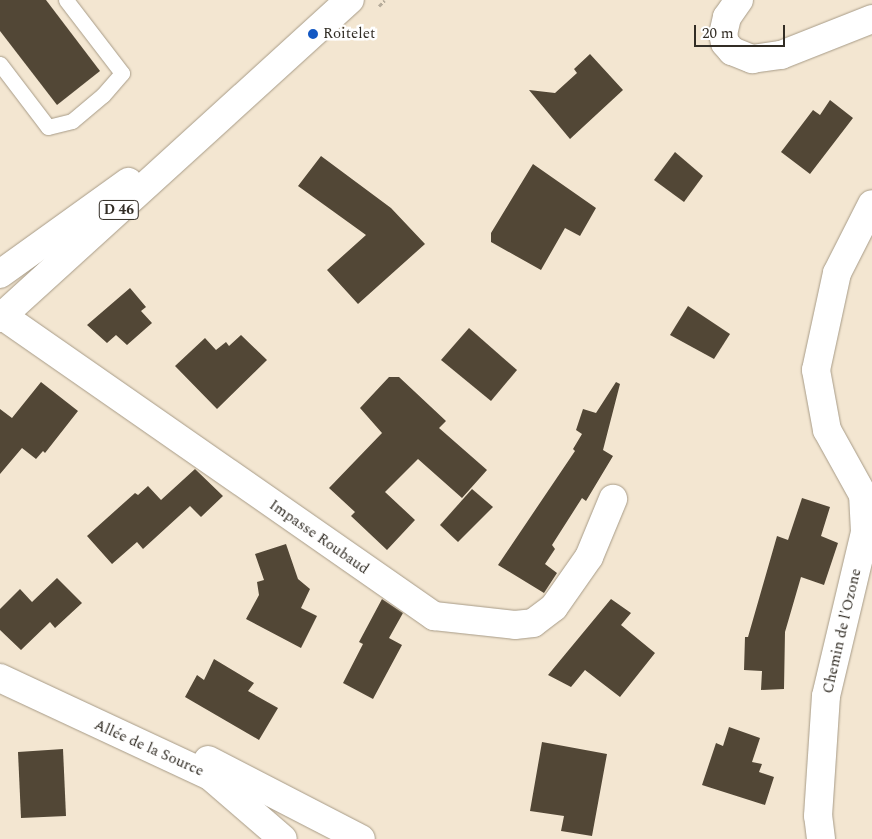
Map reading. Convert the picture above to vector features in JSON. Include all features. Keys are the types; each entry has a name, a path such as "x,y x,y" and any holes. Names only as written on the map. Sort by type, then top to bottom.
{"street":[{"name":"D 46","path":"1,316 350,0"},
{"path":"739,0 727,17 722,34 725,43 732,51 752,60 781,55 872,19"},
{"name":"D 46","path":"0,274 239,102"},
{"name":"Chemin de l'Ozone","path":"820,839 818,816 826,696 865,532 863,495 827,430 816,370 837,273 872,204"},
{"name":"Impasse Roubaud","path":"1,316 434,616 515,625 532,623 554,607 589,558 613,499"},
{"name":"Allée de la Source","path":"0,678 210,776 283,839"},
{"path":"105,728 165,737 361,839"}],"lane":[{"path":"0,64 48,127 72,121 103,95 122,73 66,0"}],"building":[{"path":"0,0 46,0 100,71 57,105 0,31"},
{"path":"590,54 623,90 570,139 529,90 555,93 577,73 574,69"},
{"path":"830,100 853,118 810,174 781,152 813,110 820,115"},
{"path":"675,152 703,176 684,202 654,180"},
{"path":"321,156 391,208 425,244 358,304 327,270 366,235 298,186"},
{"path":"533,164 596,208 580,236 565,228 541,270 491,242 491,233"},
{"path":"130,288 146,307 141,311 152,323 127,345 116,335 107,343 87,325"},
{"path":"688,306 730,334 714,359 670,335"},
{"path":"469,328 517,370 491,401 441,360"},
{"path":"241,335 267,360 217,409 175,366 205,338 216,350 226,342 229,346"},
{"path":"389,377 399,377 446,421 439,428 487,470 462,498 418,459 385,492 415,520 387,550 351,516 355,512 329,488 382,433 360,408"},
{"path":"41,382 78,411 45,453 43,451 36,459 22,448 0,474 0,409 12,418"},
{"path":"616,382 620,384 603,450 613,456 586,501 582,498 552,545 555,549 545,564 557,573 544,593 498,565 575,451 573,449 582,434 576,430 583,409 596,413"},
{"path":"195,469 223,496 201,517 190,506 143,549 137,542 112,564 87,536 135,493 138,495 148,486 161,500"},
{"path":"472,489 493,507 458,542 440,525"},
{"path":"802,498 830,507 821,536 838,543 824,585 801,577 785,632 784,689 761,690 762,671 744,670 745,637 748,637 777,536 788,540"},
{"path":"286,544 298,579 310,589 301,608 317,616 301,648 246,619 259,595 257,582 264,580 255,554"},
{"path":"57,578 82,603 55,628 50,622 21,650 0,630 0,609 20,589 32,602"},
{"path":"382,599 403,613 389,638 402,645 373,699 343,683 363,644 359,642"},
{"path":"611,599 631,613 621,625 655,653 620,697 585,670 571,687 548,675"},
{"path":"214,659 254,683 248,691 278,708 259,740 185,697 197,675 204,680"},
{"path":"729,727 760,738 752,762 762,764 759,772 774,777 765,805 702,785 716,743 723,746"},
{"path":"542,742 607,754 592,836 561,831 564,816 530,811"},
{"path":"63,749 66,816 21,818 18,752"}],"place":[{"name":"Roitelet","path":"313,34"}]}
